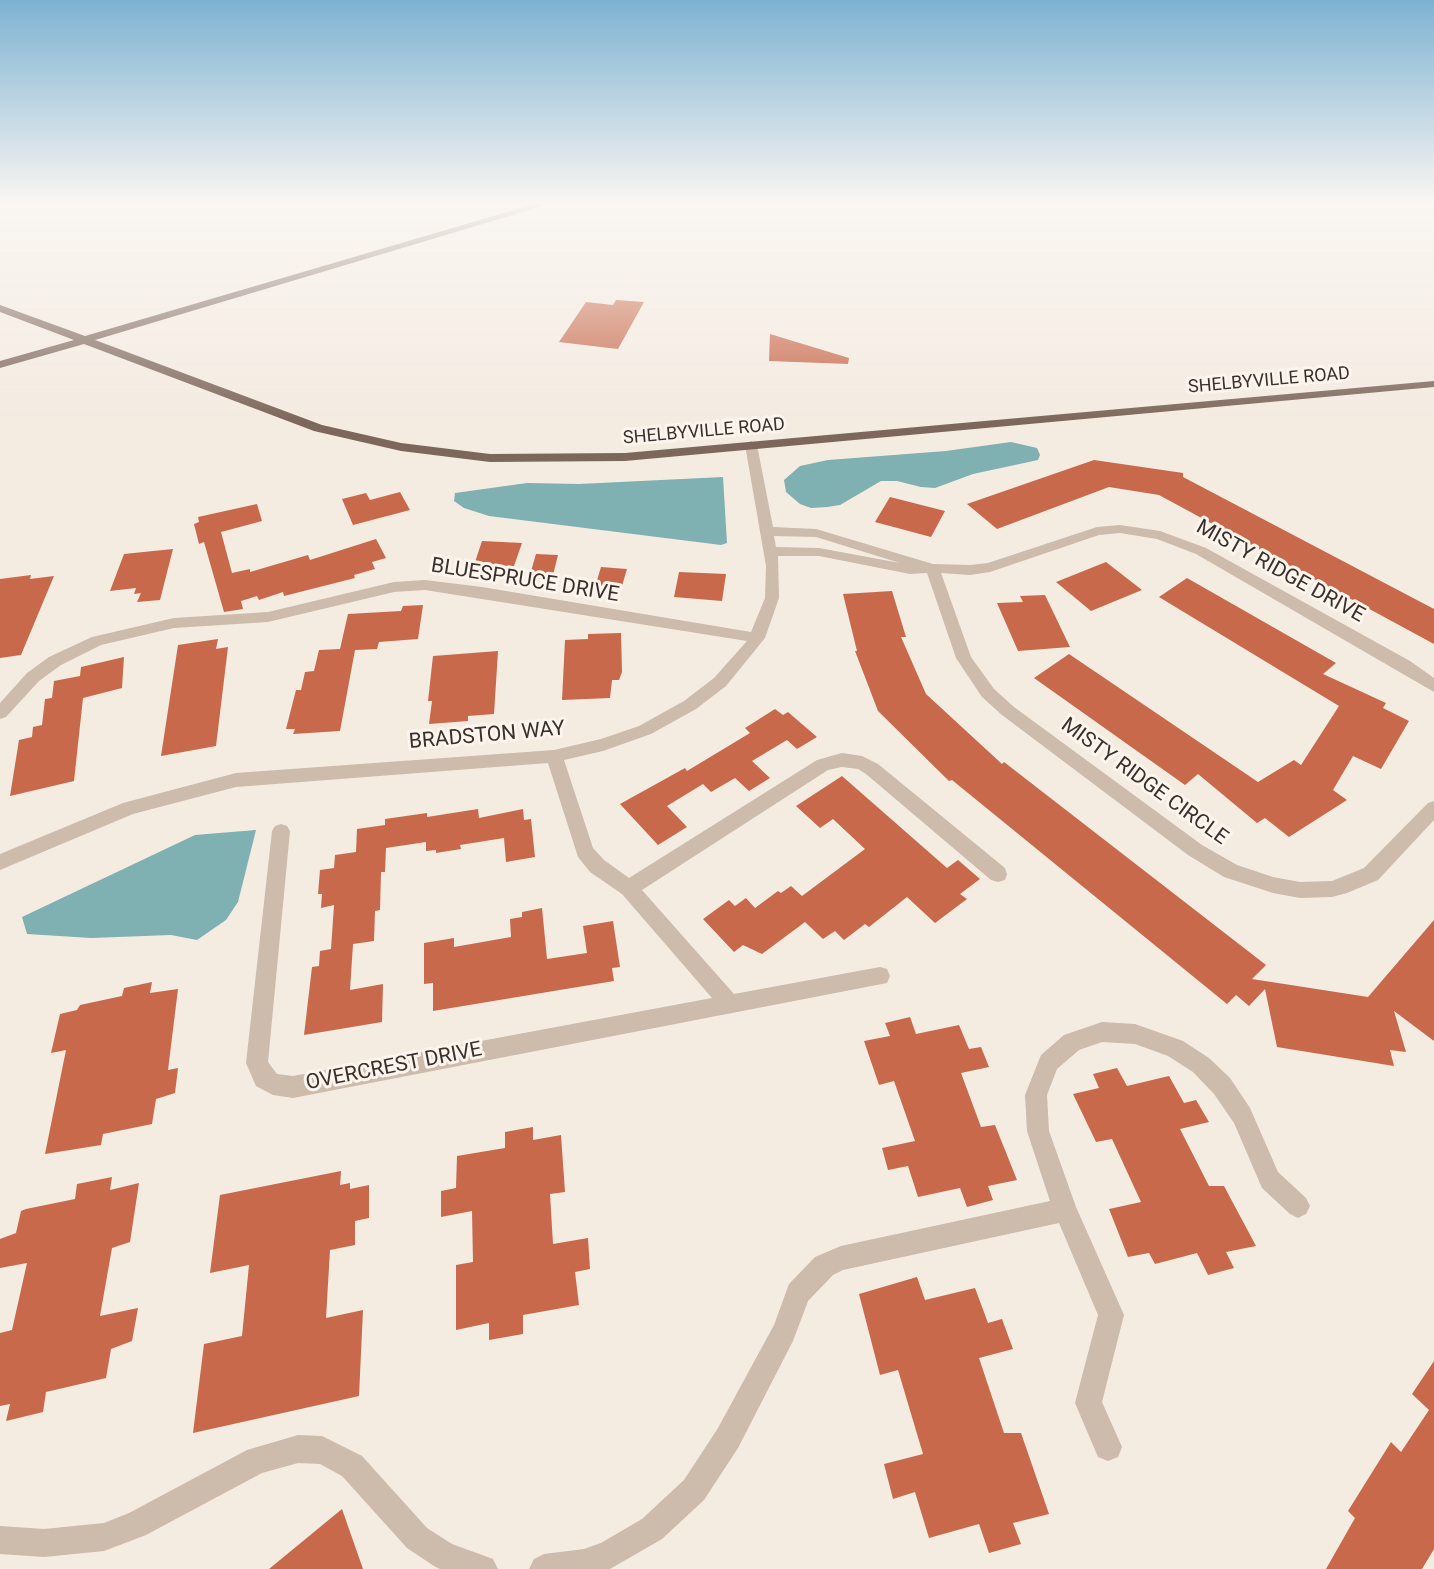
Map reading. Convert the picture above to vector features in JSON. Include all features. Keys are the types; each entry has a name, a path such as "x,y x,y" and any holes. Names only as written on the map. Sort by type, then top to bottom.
{"main road":[{"path":"0,365 304,275"},
{"name":"SHELBYVILLE ROAD","path":"0,308 318,428 425,451 489,458 548,460 625,457 1434,384"}],"street":[{"name":"BRADSTON WAY","path":"0,862 129,808 236,780 554,756 603,745 645,730 690,705 720,682 757,638 772,598 773,566 751,445"},
{"name":"MISTY RIDGE DRIVE","path":"770,551 819,552 910,569 959,570 990,567 1097,531 1119,529 1160,535 1201,551 1412,670 1434,686"},
{"name":"MISTY RIDGE DRIVE","path":"766,531 816,533 834,537 932,568"},
{"name":"MISTY RIDGE CIRCLE","path":"932,568 964,658 978,682 995,700 1195,850 1231,871 1273,886 1300,890 1332,889 1346,885 1371,874 1434,808"},
{"name":"BLUESPRUCE DRIVE","path":"0,713 8,692 55,661 97,640 174,623 268,617 394,587 425,585 482,592 757,638"},
{"path":"554,756 584,852 597,866 629,888 730,1004"},
{"path":"629,888 822,765 842,760 862,763 872,769 998,874"},
{"name":"OVERCREST DRIVE","path":"281,831 257,1063 264,1078 273,1084 293,1087 880,976"},
{"path":"1108,1447 1088,1403 1111,1315 1065,1210 1038,1131 1036,1095 1049,1062 1072,1042 1102,1032 1119,1032 1162,1042 1184,1054 1209,1072 1237,1107 1270,1180 1298,1206"},
{"path":"544,1569 584,1564 609,1555 652,1529 694,1490 728,1438 784,1332 798,1293 824,1266 841,1258 1065,1210"},
{"path":"0,1540 44,1543 104,1537 136,1525 257,1460 298,1450 322,1450 352,1466 417,1538 444,1556 483,1569"}],"water":[{"path":"1011,442 1037,448 1040,455 1038,460 973,474 935,488 881,481 840,505 827,507 811,508 800,504 786,492 784,480 800,466 828,460 946,451"},
{"path":"723,477 727,543 721,545 489,516 464,508 454,501 455,493 527,483 579,484"},
{"path":"256,830 238,902 226,920 197,940 171,935 91,938 27,934 22,917 195,835"}],"building":[{"path":"616,300 644,302 618,349 559,342 586,302 613,305"},
{"path":"770,334 849,358 848,364 769,361"},
{"path":"1094,460 1183,473 1183,477 1434,609 1434,644 1159,495 1109,487 997,529 967,504"},
{"path":"400,492 410,510 353,525 342,499 366,493 370,500"},
{"path":"890,497 945,511 931,537 875,522"},
{"path":"257,504 262,521 221,532 232,573 250,569 250,572 308,555 310,560 376,539 386,558 372,562 375,569 354,575 355,578 284,596 283,592 259,600 257,596 241,601 243,609 224,612 204,542 199,544 194,524 199,522 198,517"},
{"path":"482,541 522,543 514,566 482,565 483,562 475,562"},
{"path":"173,549 160,600 137,602 141,593 134,594 136,588 110,591 124,554"},
{"path":"536,554 558,555 552,579 529,578"},
{"path":"1106,562 1142,590 1091,611 1056,582"},
{"path":"601,567 627,569 621,589 595,587"},
{"path":"679,572 726,574 722,601 674,597"},
{"path":"31,575 30,579 54,576 21,655 0,658 0,579"},
{"path":"1187,578 1336,663 1323,674 1386,703 1383,708 1409,721 1381,769 1353,756 1333,790 1347,800 1289,837 1265,818 1257,823 1198,774 1185,785 1034,678 1069,654 1258,782 1294,760 1301,765 1339,706 1159,597"},
{"path":"892,591 906,637 901,637 926,694 1002,764 1004,762 1266,965 1252,979 1368,997 1434,920 1434,1041 1394,1011 1406,1052 1390,1050 1394,1066 1277,1047 1265,989 1249,1006 1236,995 1227,1004 952,780 949,781 878,711 855,651 843,594"},
{"path":"1045,595 1070,647 1018,651 997,603 1023,602 1020,596"},
{"path":"423,605 418,639 379,642 377,649 355,650 340,731 293,734 295,729 286,729 296,690 301,690 305,672 314,671 319,650 340,649 348,614 401,611 403,606"},
{"path":"621,633 622,672 619,680 612,680 610,698 562,700 565,640 588,639 588,634"},
{"path":"218,639 216,649 228,647 216,746 161,756 178,645"},
{"path":"498,651 494,714 468,716 468,721 429,724 432,701 428,701 433,656"},
{"path":"124,657 122,688 83,698 74,781 10,796 19,740 32,737 33,727 42,725 45,699 52,698 54,681 80,676 81,667"},
{"path":"775,709 783,715 788,712 817,737 797,749 787,740 752,761 770,778 749,791 735,778 711,792 703,784 667,806 687,827 658,845 620,804 685,768 687,771 750,733 745,728"},
{"path":"842,776 947,868 958,860 980,879 960,894 967,899 935,923 907,897 869,927 865,924 844,940 835,931 823,939 805,922 762,954 743,945 734,952 703,919 729,900 735,906 746,898 755,908 778,891 781,893 791,886 802,896 865,849 833,819 820,828 796,806"},
{"path":"478,809 479,818 523,809 524,820 531,819 535,857 506,862 504,838 460,845 461,849 436,853 436,850 426,851 426,842 386,848 385,872 381,872 380,910 375,911 374,941 353,944 350,990 383,984 382,1022 304,1035 312,967 319,966 320,951 331,949 334,905 321,908 322,894 318,894 320,870 334,868 335,855 356,852 357,829 385,825 385,819 427,813 427,817"},
{"path":"542,908 547,959 587,953 583,926 613,921 620,967 612,968 614,981 433,1011 433,983 424,984 424,943 454,938 454,947 511,937 510,919 522,917 522,912"},
{"path":"152,982 150,993 178,989 168,1070 178,1068 175,1093 156,1099 152,1124 103,1134 101,1145 45,1154 66,1050 51,1053 60,1014 77,1010 80,1005 122,996 124,988"},
{"path":"910,1017 916,1034 959,1025 969,1049 981,1047 989,1067 961,1073 981,1127 995,1125 1017,1180 988,1186 993,1200 967,1207 960,1188 918,1197 908,1166 888,1170 882,1148 915,1141 894,1081 879,1085 864,1041 890,1036 885,1023"},
{"path":"1117,1068 1127,1086 1169,1076 1184,1103 1196,1100 1209,1122 1180,1129 1209,1186 1224,1186 1256,1246 1226,1252 1234,1268 1208,1275 1197,1253 1155,1264 1149,1253 1128,1257 1109,1209 1141,1202 1112,1139 1096,1142 1073,1094 1099,1088 1093,1074"},
{"path":"533,1127 533,1140 561,1135 565,1192 550,1194 553,1244 588,1238 590,1269 575,1272 579,1305 523,1315 523,1334 489,1340 489,1323 456,1330 456,1265 473,1262 472,1211 441,1217 441,1191 456,1188 457,1156 505,1148 505,1132"},
{"path":"341,1171 340,1185 350,1183 350,1189 369,1185 369,1218 355,1221 355,1245 330,1250 326,1318 363,1310 359,1396 193,1433 204,1344 242,1336 249,1265 210,1273 220,1195"},
{"path":"112,1177 110,1190 139,1183 130,1242 112,1248 100,1316 138,1308 132,1341 111,1349 106,1378 46,1392 43,1412 6,1421 10,1404 0,1406 0,1333 12,1330 27,1263 0,1268 0,1239 16,1233 21,1211 75,1199 77,1184"},
{"path":"917,1277 925,1300 975,1288 988,1323 1002,1319 1013,1349 979,1358 1004,1433 1021,1433 1049,1514 1013,1523 1021,1544 989,1553 979,1524 929,1538 915,1492 893,1499 884,1464 923,1454 898,1370 880,1375 859,1294"},
{"path":"1434,1361 1434,1549 1422,1569 1326,1569 1355,1518 1348,1511 1391,1442 1401,1452 1429,1410 1412,1394"},
{"path":"342,1509 363,1569 269,1569"}]}
